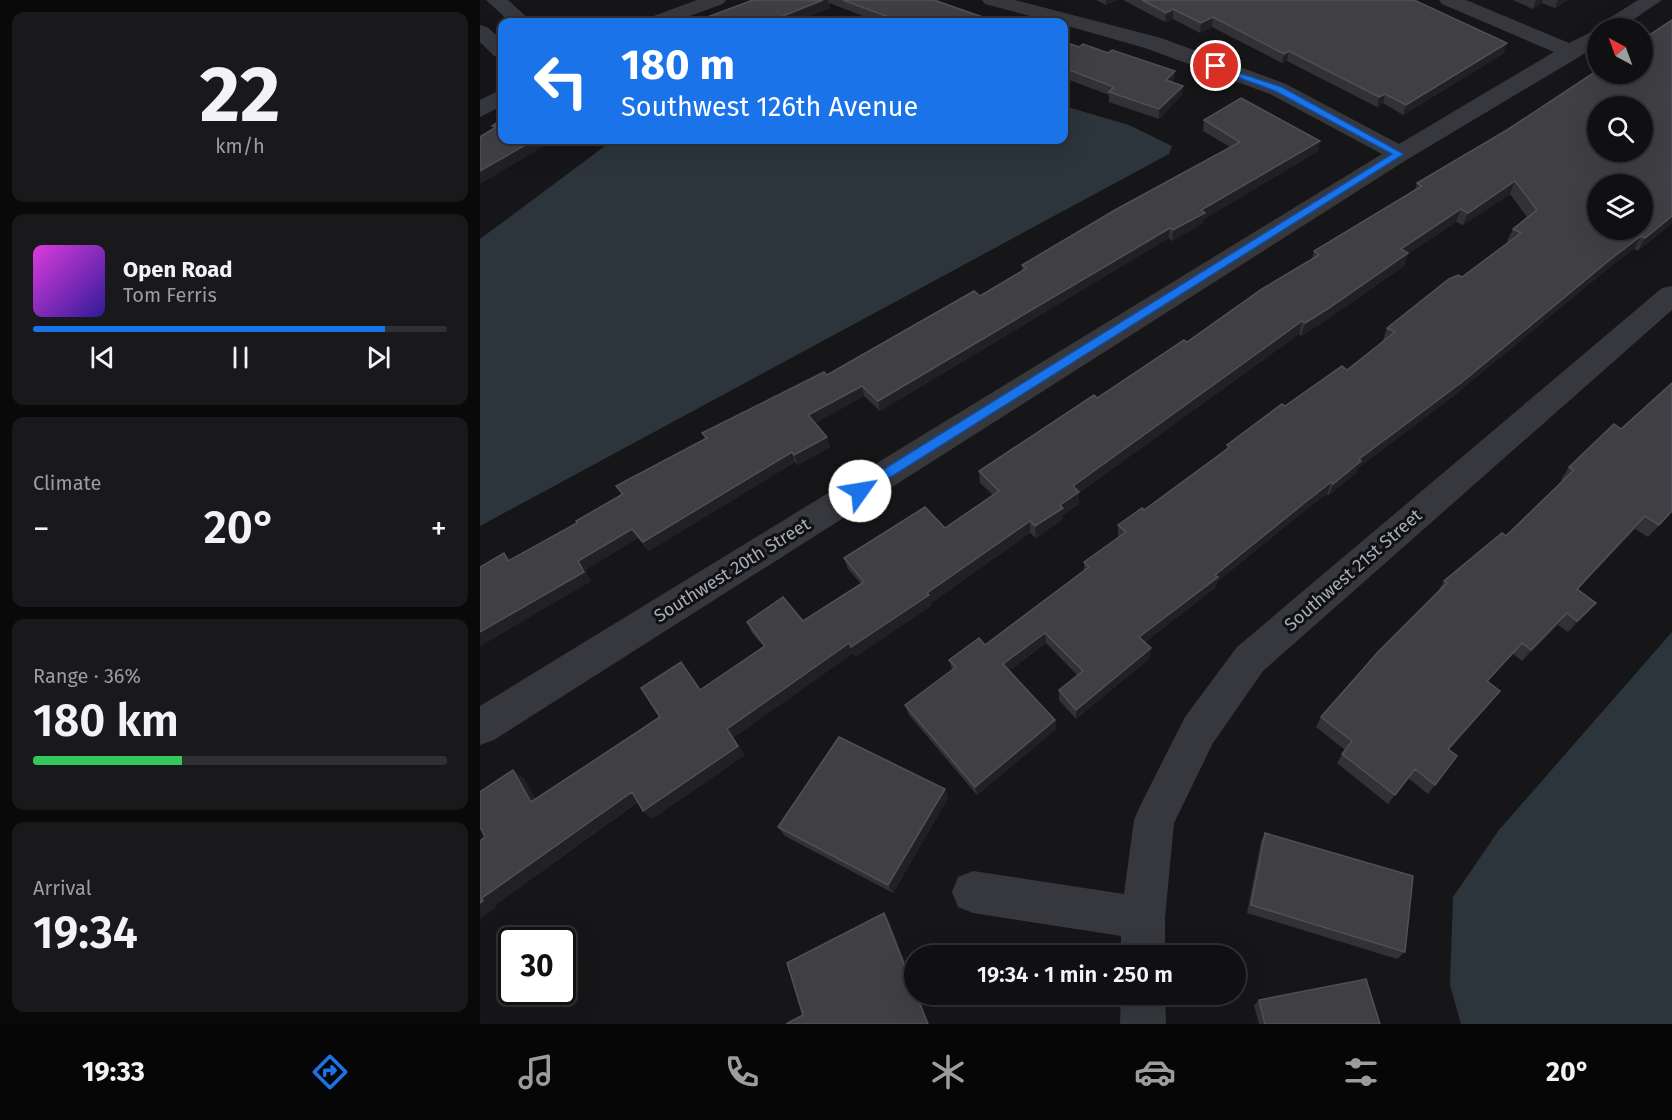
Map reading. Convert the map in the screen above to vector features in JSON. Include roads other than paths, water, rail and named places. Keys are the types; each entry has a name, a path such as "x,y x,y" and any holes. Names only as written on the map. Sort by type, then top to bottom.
{"street":[{"path":"496,0 517,18"},
{"path":"666,18 716,0"},
{"path":"993,0 1060,18"},
{"path":"1449,0 1571,52"},
{"path":"1623,18 1652,0"},
{"path":"1068,20 1153,43 1278,89 1399,154"},
{"path":"480,31 498,47"},
{"name":"Southwest 20th Street","path":"480,728 1399,154 1587,42"},
{"path":"480,110 498,99"},
{"name":"Southwest 21st Street","path":"1143,937 1154,820 1199,730 1250,659 1672,294"},
{"path":"973,892 1143,937"},
{"path":"1143,1005 1143,1024"}]}
